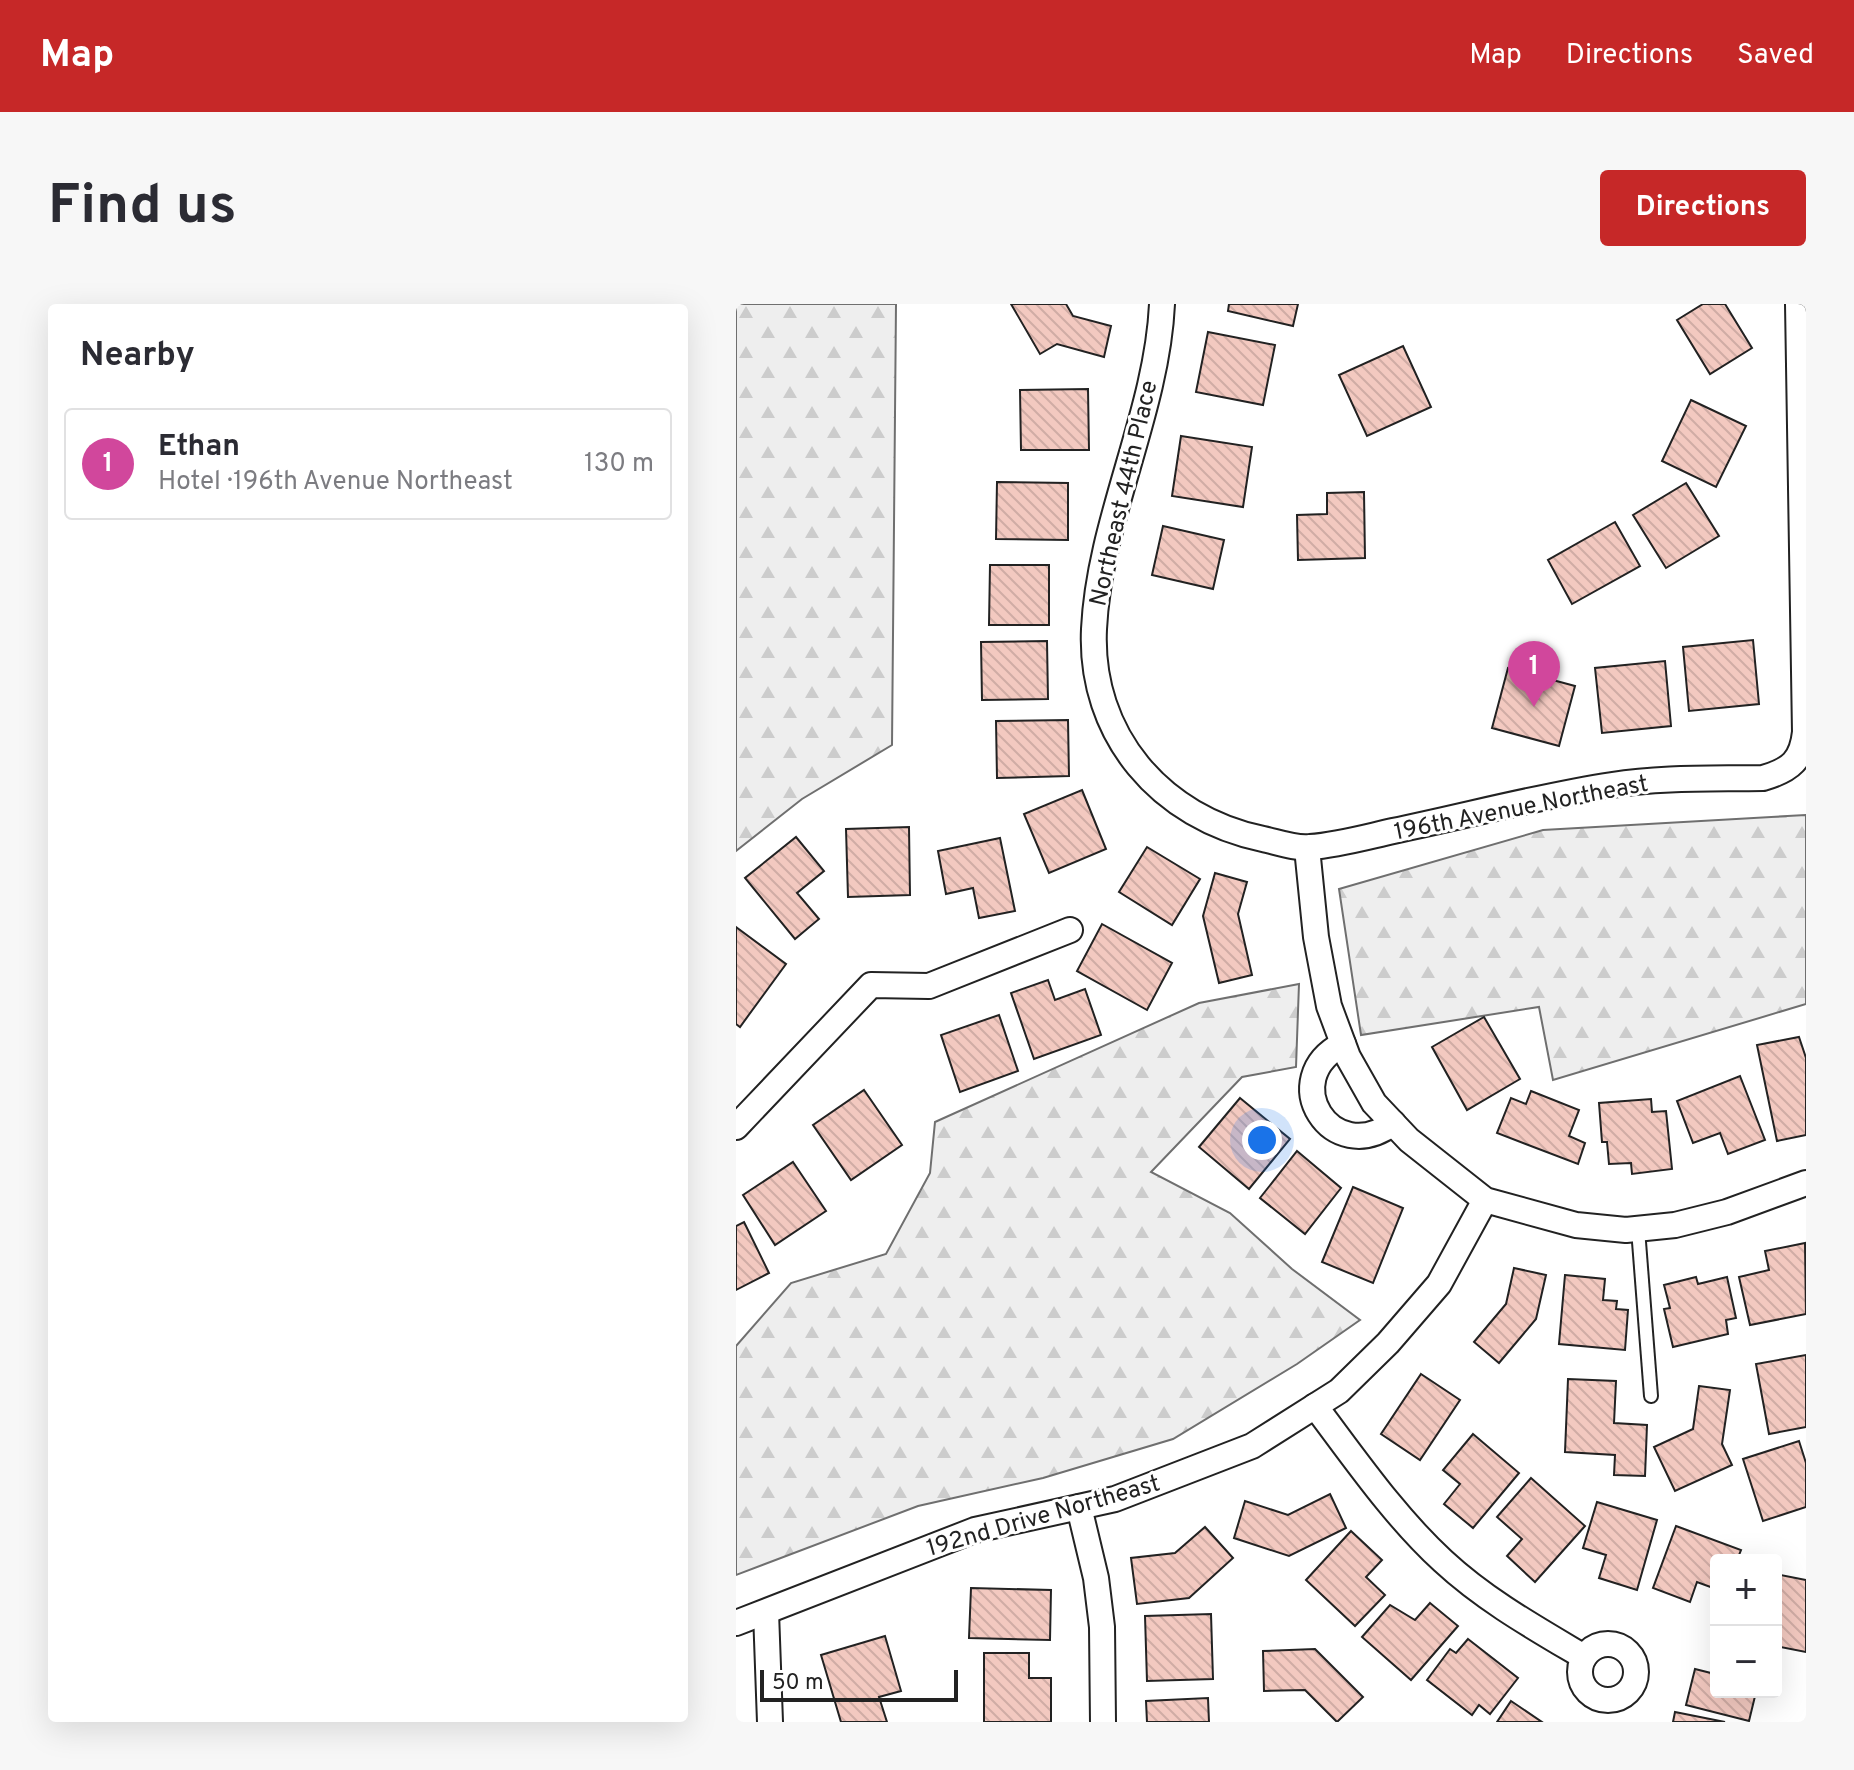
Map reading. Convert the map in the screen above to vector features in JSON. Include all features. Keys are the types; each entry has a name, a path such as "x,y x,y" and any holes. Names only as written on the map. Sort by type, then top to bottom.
{"street":[{"name":"Northeast 44th Place","path":"1162,304 1156,346 1103,569 1094,627 1094,670 1101,698 1129,757 1157,789 1193,814 1234,833 1307,848"},
{"path":"1798,304 1804,753"},
{"name":"196th Avenue Northeast","path":"1307,848 1613,785 1763,778 1784,772 1804,753"},
{"path":"1307,848 1316,937 1329,1006 1343,1044 1374,1103 1393,1123 1485,1200 1576,1225 1638,1229 1675,1225 1727,1212 1806,1183"},
{"path":"736,1127 871,985 929,986 1070,930"},
{"path":"1343,1044 1332,1050 1317,1068 1312,1092 1319,1115 1337,1131 1348,1135 1372,1135 1393,1123"},
{"name":"192nd Drive Northeast","path":"736,1623 975,1530 1115,1499 1252,1446 1339,1391 1388,1343 1439,1284 1485,1200"},
{"path":"1315,1406 1381,1494 1442,1561 1485,1596 1584,1657"},
{"path":"1079,1507 1096,1578 1102,1627 1103,1722"},
{"path":"766,1612 770,1722"}],"lane":[{"path":"1638,1229 1651,1396"}],"green space":[{"path":"736,304 896,304 892,745 802,799 736,851"},
{"path":"1806,815 1806,1004 1553,1080 1539,1007 1361,1035 1339,889 1543,830"},
{"path":"1299,984 1296,1067 1242,1077 1151,1172 1230,1213 1292,1269 1360,1320 1297,1364 1173,1439 1043,1478 918,1506 736,1575 736,1346 791,1283 886,1254 930,1173 935,1122 1199,1003"}],"building":[{"path":"1011,304 1066,304 1073,316 1111,326 1104,357 1057,344 1040,354"},
{"path":"1229,304 1298,304 1293,326 1228,311"},
{"path":"1703,304 1725,304 1752,348 1710,374 1677,320"},
{"path":"1208,332 1275,345 1263,405 1196,392"},
{"path":"1403,346 1431,407 1367,436 1339,375"},
{"path":"1088,389 1089,450 1021,450 1020,390"},
{"path":"1691,400 1746,426 1716,487 1662,461"},
{"path":"1181,436 1252,447 1243,507 1172,496"},
{"path":"997,482 1068,483 1068,540 996,539"},
{"path":"1686,483 1719,536 1666,568 1633,515"},
{"path":"1364,492 1365,558 1298,560 1297,515 1327,514 1327,493"},
{"path":"1615,522 1640,566 1572,604 1548,560"},
{"path":"1163,526 1224,540 1213,589 1152,575"},
{"path":"990,565 1049,565 1049,625 989,625"},
{"path":"1753,640 1759,704 1689,711 1683,647"},
{"path":"1047,641 1048,699 982,700 981,642"},
{"path":"1665,661 1671,726 1602,733 1595,668"},
{"path":"1508,668 1575,686 1559,746 1492,728"},
{"path":"1068,720 1069,776 997,778 996,721"},
{"path":"1082,790 1106,849 1049,873 1024,814"},
{"path":"909,827 910,895 848,897 846,829"},
{"path":"796,837 824,871 797,893 819,919 795,939 745,878"},
{"path":"1000,838 1015,911 979,918 973,888 946,894 938,851"},
{"path":"1147,847 1200,879 1172,925 1119,892"},
{"path":"1215,873 1247,882 1238,914 1252,975 1219,983 1203,916"},
{"path":"1102,924 1172,963 1147,1010 1077,971"},
{"path":"736,927 786,964 740,1027 736,1024"},
{"path":"1048,980 1055,1000 1085,989 1101,1035 1034,1059 1011,993"},
{"path":"999,1015 1018,1071 960,1092 941,1035"},
{"path":"1484,1017 1520,1079 1467,1110 1432,1047"},
{"path":"1799,1037 1806,1058 1806,1135 1777,1141 1757,1045"},
{"path":"1740,1076 1765,1140 1728,1154 1720,1133 1693,1143 1677,1101"},
{"path":"864,1090 902,1145 851,1180 813,1125"},
{"path":"1531,1091 1579,1110 1569,1136 1585,1143 1578,1164 1497,1133 1511,1098 1526,1104"},
{"path":"1240,1098 1290,1139 1249,1189 1199,1147"},
{"path":"1651,1099 1652,1112 1666,1111 1672,1169 1632,1174 1631,1163 1609,1164 1607,1142 1602,1142 1599,1103"},
{"path":"1297,1151 1341,1188 1305,1234 1260,1198"},
{"path":"793,1162 826,1211 775,1245 743,1195"},
{"path":"1353,1187 1403,1208 1373,1283 1322,1262"},
{"path":"744,1222 769,1273 736,1290 736,1226"},
{"path":"1805,1243 1806,1314 1750,1325 1739,1277 1769,1270 1765,1251"},
{"path":"1514,1268 1546,1275 1536,1319 1499,1363 1474,1342 1506,1304"},
{"path":"1565,1275 1605,1279 1603,1300 1617,1301 1616,1309 1628,1310 1625,1350 1559,1344"},
{"path":"1696,1277 1698,1284 1727,1277 1736,1318 1726,1320 1728,1334 1673,1347 1664,1309 1670,1308 1664,1285"},
{"path":"1806,1355 1806,1427 1769,1434 1756,1364"},
{"path":"1421,1374 1460,1400 1420,1460 1381,1434"},
{"path":"1568,1379 1616,1381 1614,1423 1647,1425 1645,1476 1614,1475 1615,1455 1565,1452"},
{"path":"1699,1386 1730,1390 1722,1444 1732,1465 1675,1491 1654,1447 1693,1429"},
{"path":"1473,1434 1519,1473 1473,1528 1444,1504 1460,1484 1443,1470"},
{"path":"1799,1441 1806,1463 1806,1507 1763,1521 1743,1459"},
{"path":"1531,1478 1585,1526 1535,1582 1507,1556 1522,1539 1497,1517"},
{"path":"1330,1494 1346,1528 1289,1556 1234,1538 1245,1501 1288,1515"},
{"path":"1597,1502 1657,1520 1637,1590 1599,1578 1606,1555 1583,1548"},
{"path":"1676,1526 1741,1550 1739,1554 1710,1554 1710,1587 1697,1582 1690,1602 1653,1588"},
{"path":"1205,1527 1233,1558 1189,1598 1137,1604 1131,1558 1175,1553"},
{"path":"1351,1531 1382,1560 1366,1577 1385,1595 1355,1626 1306,1580"},
{"path":"1782,1575 1806,1580 1806,1652 1782,1647"},
{"path":"971,1588 1051,1590 1050,1640 969,1638"},
{"path":"1430,1603 1458,1626 1411,1680 1362,1637 1390,1605 1415,1620"},
{"path":"1211,1614 1213,1679 1147,1681 1145,1616"},
{"path":"885,1636 901,1691 879,1697 887,1722 841,1722 821,1655"},
{"path":"1468,1639 1518,1678 1490,1714 1479,1705 1472,1715 1427,1680 1450,1649 1456,1653"},
{"path":"1315,1649 1363,1697 1337,1722 1305,1690 1264,1691 1263,1651"},
{"path":"984,1653 1029,1653 1029,1678 1051,1678 1051,1722 984,1722"},
{"path":"1695,1669 1710,1673 1710,1698 1755,1698 1749,1721 1686,1705"},
{"path":"1208,1698 1209,1722 1147,1722 1146,1701"},
{"path":"1511,1701 1542,1722 1497,1722"},
{"path":"1675,1712 1725,1722 1673,1722"}],"place":[{"name":"Ethan","path":"1534,707"}]}
